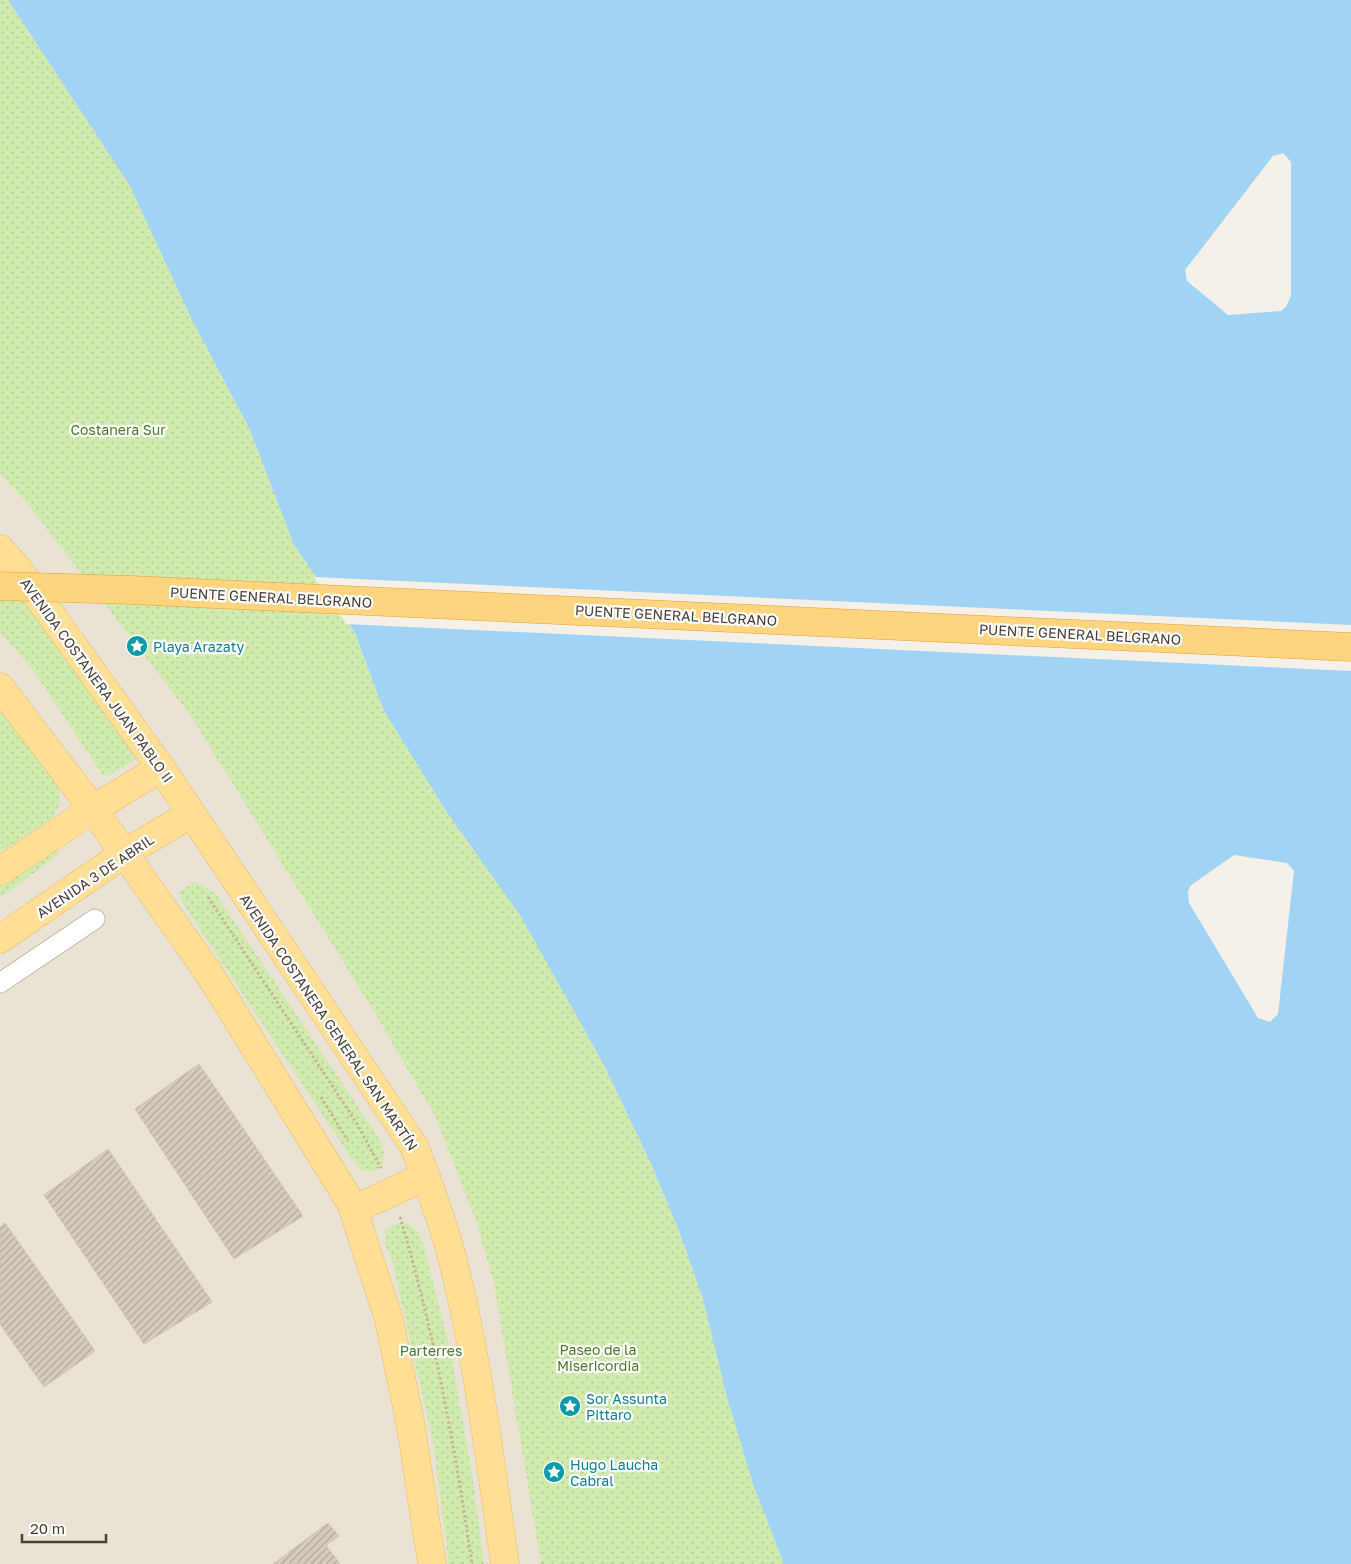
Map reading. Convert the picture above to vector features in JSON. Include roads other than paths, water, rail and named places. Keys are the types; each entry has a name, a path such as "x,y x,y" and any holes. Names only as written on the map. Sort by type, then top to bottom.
{"highway":[{"name":"PUENTE GENERAL BELGRANO","path":"0,586 130,590 1351,647"}],"main road":[{"name":"AVENIDA COSTANERA JUAN PABLO II","path":"0,549 18,569 162,768 191,814"},
{"path":"0,687 93,809 210,975 353,1210 389,1320 410,1421 432,1564"},
{"path":"0,871 93,809 162,768"},
{"name":"AVENIDA 3 DE ABRIL","path":"0,939 124,853 191,814"},
{"name":"AVENIDA COSTANERA GENERAL SAN MARTÍN","path":"191,814 414,1146 426,1176 452,1258 480,1394 505,1564"},
{"path":"353,1210 426,1176"}],"street":[{"path":"0,983 95,920"}],"water":[{"path":"8,0 1351,0 1351,1564 784,1564 754,1487 727,1398 703,1299 679,1231 651,1164 604,1065 520,915 448,814 384,711 355,633 294,545 249,428 192,320 130,186"}],"place":[{"name":"Playa Arazaty","path":"137,646"},
{"name":"Sor Assunta Pittaro","path":"570,1406"},
{"name":"Hugo Laucha Cabral","path":"554,1472"}],"park label":[{"name":"Costanera Sur","path":"118,429"},
{"name":"Parterres","path":"431,1350"},
{"name":"Paseo de la Misericordia","path":"598,1358"}]}
